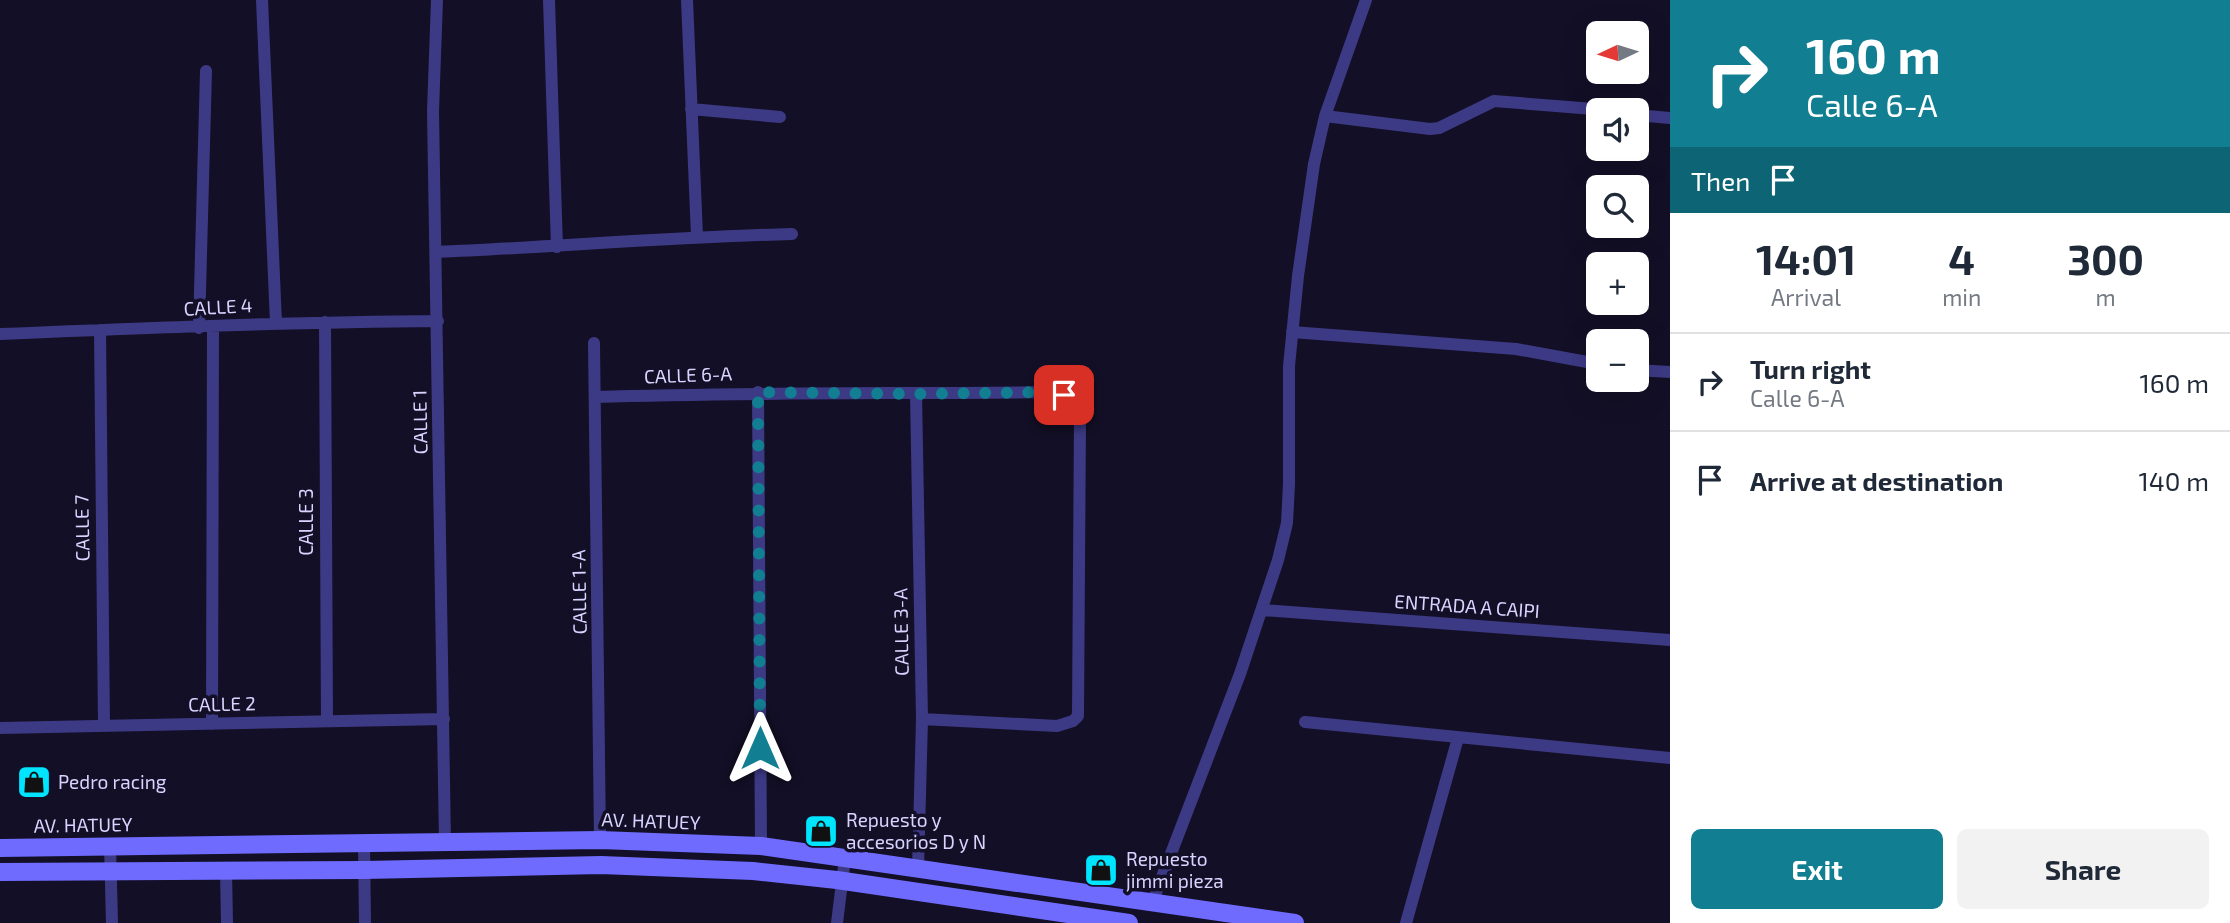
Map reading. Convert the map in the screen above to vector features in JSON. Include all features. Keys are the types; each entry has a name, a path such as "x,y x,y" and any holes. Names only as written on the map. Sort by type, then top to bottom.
{"main road":[{"name":"AV. HATUEY","path":"0,848 600,840 761,846 1295,923"},
{"path":"0,872 364,870 601,865 753,871 842,881 1129,923"}],"street":[{"path":"262,0 276,323"},
{"name":"CALLE 1","path":"437,0 433,111 444,842"},
{"path":"548,0 557,247"},
{"path":"687,0 697,236"},
{"path":"1152,903 1279,560 1287,523 1289,366 1292,332 1314,164 1325,116 1366,0"},
{"path":"199,328 206,71"},
{"path":"1325,116 1439,128 1487,103 1505,100 1545,107 1586,109"},
{"path":"691,109 780,117"},
{"path":"1649,116 1670,118"},
{"path":"437,252 557,247 697,236 792,234"},
{"name":"CALLE 4","path":"0,334 213,328 276,323 438,321"},
{"name":"CALLE 3","path":"324,322 327,721"},
{"path":"212,724 213,328"},
{"name":"CALLE 7","path":"100,330 104,726"},
{"path":"1292,332 1516,349 1586,362"},
{"name":"CALLE 1-A","path":"594,343 600,840"},
{"path":"1649,371 1670,372"},
{"path":"758,392 761,846"},
{"name":"CALLE 6-A","path":"596,397 758,392 1054,392 1072,401 1080,418 1078,716 1073,721 1057,726 922,719"},
{"name":"CALLE 3-A","path":"916,394 922,719 918,869"},
{"name":"ENTRADA A CAIPI","path":"1262,610 1670,640"},
{"path":"1670,635 1670,640"},
{"name":"CALLE 2","path":"0,728 444,719"},
{"path":"1305,722 1670,758"},
{"path":"1406,923 1458,738"},
{"path":"364,844 365,923"},
{"path":"110,845 113,923"},
{"path":"837,923 845,858"},
{"path":"226,870 227,923"}],"place":[{"name":"Pedro racing","path":"34,782"},
{"name":"Repuesto y accesorios D y N","path":"821,831"},
{"name":"Repuesto jimmi pieza","path":"1101,870"}],"route":[{"path":"760,748 758,392 1054,392 1064,395"}]}
